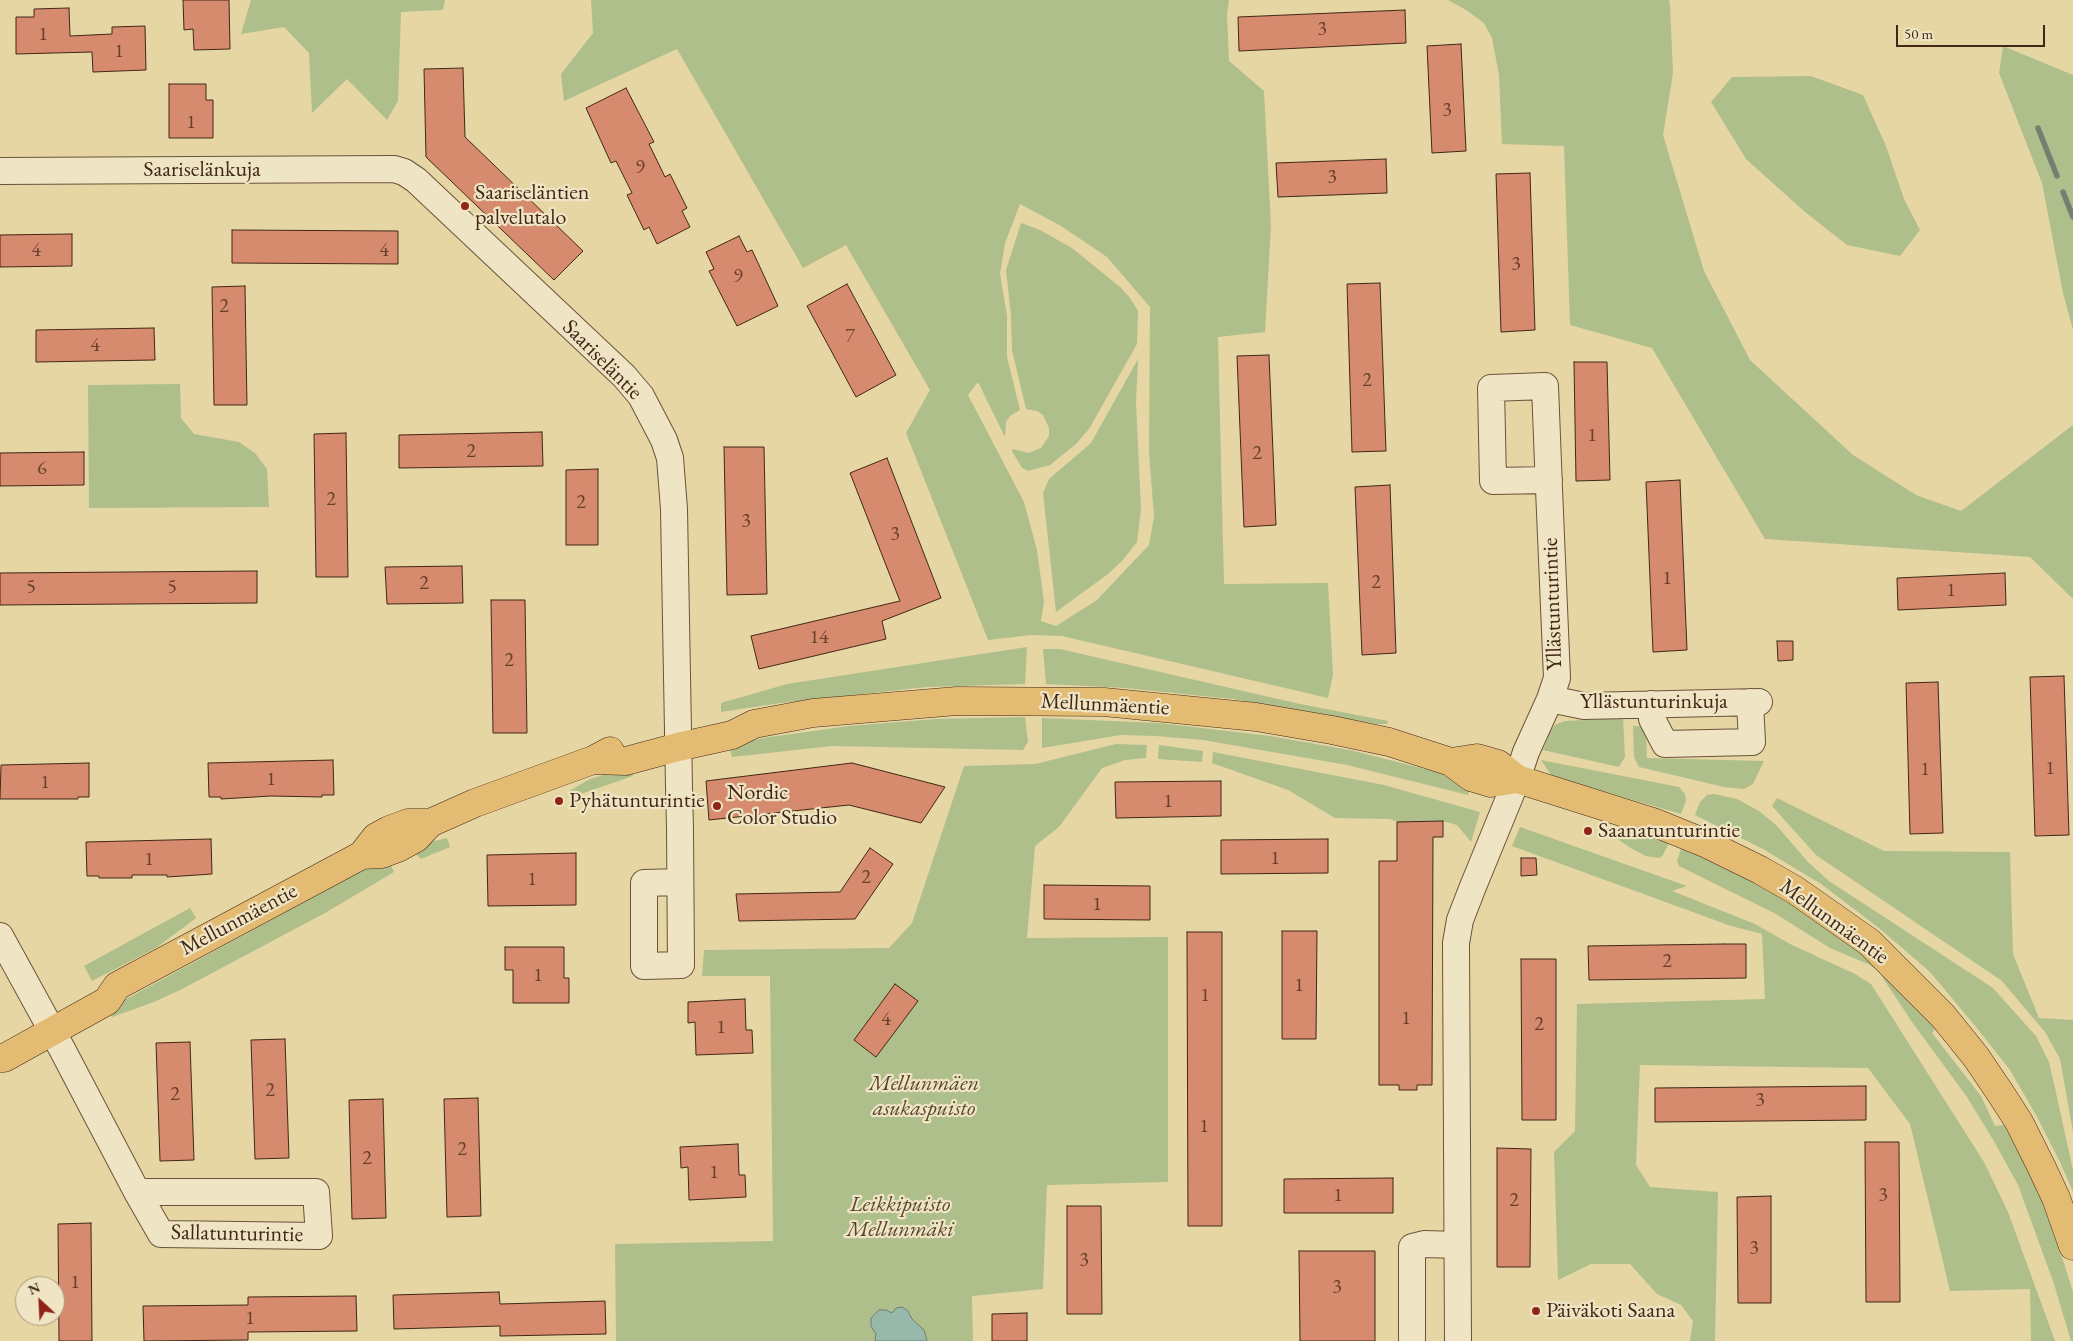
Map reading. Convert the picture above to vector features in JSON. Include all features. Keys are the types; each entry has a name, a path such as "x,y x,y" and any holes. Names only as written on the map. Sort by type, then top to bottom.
{"main road":[{"name":"Mellunmäentie","path":"0,1040 107,1001 117,986 362,855 376,837 389,830 408,823 430,823 475,803 593,760 626,760 728,720 754,724 813,713 957,701 1104,702 1256,717 1389,742 1451,762 1477,758 1498,764 1517,780 1653,822 1705,843 1760,870 1835,917 1869,942 1943,1016 1976,1058 2019,1122 2056,1198 2073,1246"},
{"name":"Mellunmäentie","path":"0,1058 48,1023"}],"street":[{"name":"Saariselänkuja","path":"0,170 380,168 404,172"},
{"name":"Saariseläntie","path":"404,172 416,180 624,376 641,396 655,418 670,458 673,485 678,738"},
{"name":"Yllästunturintie","path":"1517,780 1526,752 1550,699 1557,678 1549,480"},
{"name":"Yllästunturinkuja","path":"1550,699 1584,706 1651,704 1754,702 1752,742 1665,744 1652,719 1651,704"},
{"path":"678,738 680,882"},
{"path":"1458,1341 1456,943 1460,920 1517,780"},
{"name":"Sallatunturintie","path":"0,936 48,1023 137,1192 160,1234 319,1236 316,1192 137,1192"},
{"path":"1412,1341 1412,1247 1424,1244 1457,1245"}],"green space":[{"path":"251,0 445,0 443,10 401,12 398,101 387,120 347,79 312,113 309,53 284,27 241,34"},
{"path":"591,0 1229,0 1227,15 1229,61 1264,91 1271,225 1265,332 1218,337 1224,584 1328,583 1333,674 1328,698 1062,636 1031,635 988,640 906,433 930,390 846,245 803,268 677,49 564,101 561,74 593,33","holes":["1020,204 1061,226 1107,257 1150,307 1149,452 1154,517 1149,545 1097,600 1056,626 1041,621 1044,602 1037,550 1024,502 968,395 978,382 1005,437 1006,422 1010,416 1020,410 1007,357 1007,316 1000,274 1005,243"]},
{"path":"1448,0 1669,0 1673,73 1663,135 1704,271 1750,360 1853,455 1916,495 1961,511 2073,425 2073,599 2030,557 1765,539 1652,348 1570,325 1564,146 1502,144 1499,75 1492,38 1484,23"},
{"path":"2003,46 2073,75 2073,330 2063,293 2042,183 1999,73"},
{"path":"1811,76 1863,95 1886,146 1904,199 1920,230 1900,256 1847,245 1805,212 1746,159 1711,102 1732,77"},
{"path":"1021,223 1040,230 1072,248 1120,287 1138,311 1137,344 1089,429 1076,444 1050,465 1028,471 1022,468 1012,451 1013,449 1028,453 1041,448 1049,436 1049,428 1043,415 1037,411 1026,409 1012,350 1011,316 1006,270"},
{"path":"1138,359 1136,403 1141,509 1137,542 1122,561 1108,574 1056,612 1043,493 1049,479 1091,443"},
{"path":"180,384 181,418 194,434 239,442 255,453 267,469 269,507 89,508 88,385"},
{"path":"1027,647 1025,684 926,687 781,703 721,712 721,703 787,684"},
{"path":"1043,649 1060,649 1300,704 1388,721 1387,724 1376,724 1233,699 1125,688 1046,684"},
{"path":"1025,717 1028,742 1023,750 832,746 732,757 729,746 763,738 849,726 936,719"},
{"path":"1042,718 1159,723 1270,736 1350,750 1472,781 1468,795 1347,765 1203,740 1155,736 1121,735 1042,748"},
{"path":"1623,718 1625,757 1619,767 1543,750 1555,725 1565,721"},
{"path":"1633,726 1646,726 1647,758 1764,761 1753,784 1744,789 1724,787 1639,767 1634,757"},
{"name":"Mellunmäen asukaspuisto","path":"1116,744 1147,745 1146,758 1125,760 1102,768 1059,827 1035,846 1027,938 1168,937 1168,1182 1047,1185 1043,1289 972,1296 973,1341 616,1341 615,1244 773,1241 770,976 702,976 704,950 889,948 912,923 964,766 1035,764"},
{"path":"1159,745 1203,751 1202,762 1158,759"},
{"path":"1213,752 1384,785 1480,812 1471,842 1457,825 1443,821 1397,822 1390,819 1335,818 1288,790 1212,763"},
{"path":"1541,760 1679,787 1685,794 1686,801 1681,814 1558,778 1551,775"},
{"path":"633,766 633,776 572,797 569,791 590,779"},
{"path":"1714,794 1737,799 1759,811 1776,825 1808,862 1829,881 1993,988 2036,1036 2049,1062 2073,1170 2073,1192 2036,1115 2010,1070 1930,972 1879,928 1821,884 1763,849 1695,815 1700,802 1707,795"},
{"path":"1777,798 1884,851 2010,852 2013,954 2039,1018 2073,1020 2073,1132 2060,1059 2045,1032 2002,981 1816,855 1772,806"},
{"path":"1520,827 1687,886 1672,891 1755,924 1790,944 1855,974 1871,984 1984,1162 2008,1212 2055,1341 2031,1341 2030,1289 1950,1291 1910,1124 1868,1068 1640,1065 1636,1165 1650,1187 1718,1192 1715,1341 1690,1341 1693,1321 1681,1305 1657,1294 1630,1264 1591,1264 1558,1280 1554,1152 1575,1131 1577,1004 1765,999 1762,934 1731,926 1512,846"},
{"path":"1607,832 1643,834 1669,843 1663,855 1659,858 1646,856"},
{"path":"447,838 450,847 421,859 409,847"},
{"path":"1681,849 1695,853 1788,899 1836,933 1873,964 1936,1028 1932,1033 1981,1096 1995,1126 2004,1125 2034,1182 2051,1222 2073,1292 2073,1341 2071,1341 2054,1284 2018,1185 1967,1097 1912,1022 1879,972 1870,965 1830,948 1776,914 1679,866 1677,861"},
{"path":"387,857 394,872 325,913 182,989 154,1002 112,1017 108,1009"},
{"path":"190,908 196,918 156,948 92,981 84,966"}],"shaded area":[{"path":"902,1307 908,1311 912,1319 924,1330 927,1341 875,1341 876,1334 871,1326 871,1318 879,1310 886,1310 892,1313 896,1308"}],"building":[{"path":"183,0 229,0 230,49 194,50 193,29 184,30"},
{"path":"69,8 70,36 112,34 112,27 145,26 146,70 93,72 92,52 16,54 16,17 34,17 34,9"},
{"path":"1405,10 1406,43 1239,51 1238,17"},
{"path":"1461,44 1466,151 1432,153 1427,46"},
{"path":"463,68 465,137 583,251 554,280 426,157 424,69"},
{"path":"169,84 206,84 206,100 213,100 213,138 169,138"},
{"path":"626,88 654,142 649,144 665,177 670,174 687,208 682,211 690,227 657,244 649,227 644,230 627,195 632,193 616,161 611,163 586,108"},
{"path":"1386,159 1387,193 1278,197 1276,163"},
{"path":"1530,173 1535,330 1501,332 1496,174"},
{"path":"232,230 398,231 398,264 232,263"},
{"path":"72,234 72,266 0,267 0,235"},
{"path":"739,236 747,252 752,250 778,306 737,326 709,271 714,269 706,252"},
{"path":"1380,283 1386,451 1352,452 1347,284"},
{"path":"847,284 896,375 856,397 807,306"},
{"path":"245,286 247,405 214,405 212,287"},
{"path":"154,328 155,360 36,362 36,330"},
{"path":"1269,355 1276,525 1244,527 1237,356"},
{"path":"1574,362 1607,362 1610,480 1576,481"},
{"path":"542,432 543,466 399,468 399,435"},
{"path":"346,433 348,577 316,577 314,434"},
{"path":"724,447 764,447 767,594 727,595"},
{"path":"84,452 84,485 0,486 0,453"},
{"path":"887,458 941,598 882,621 886,639 759,669 751,636 900,601 850,473"},
{"path":"598,469 598,545 566,545 566,470"},
{"path":"1680,480 1687,650 1653,652 1646,482"},
{"path":"1390,485 1396,653 1362,655 1355,487"},
{"path":"462,566 463,603 387,604 385,567"},
{"path":"257,571 257,603 0,605 0,573"},
{"path":"2005,573 2006,605 1898,610 1897,578"},
{"path":"491,600 525,600 527,733 493,733"},
{"path":"1777,641 1793,641 1793,660 1778,661"},
{"path":"2064,676 2069,835 2035,836 2030,677"},
{"path":"1938,682 1943,833 1910,834 1906,683"},
{"path":"333,760 334,795 322,795 322,797 271,796 221,799 221,797 209,797 208,763"},
{"path":"89,763 89,797 78,797 78,799 0,799 1,765"},
{"path":"852,763 945,787 921,823 849,805 709,820 706,781"},
{"path":"1221,781 1221,816 1116,818 1115,782"},
{"path":"1443,821 1443,837 1433,837 1432,1085 1417,1085 1417,1090 1399,1090 1399,1085 1379,1085 1379,861 1397,861 1397,822"},
{"path":"211,839 212,874 167,877 167,875 132,875 132,878 87,876 86,842"},
{"path":"1328,839 1328,873 1221,874 1221,840"},
{"path":"870,848 893,864 855,919 739,921 736,894 840,892"},
{"path":"576,853 576,905 488,906 487,855"},
{"path":"1521,858 1536,858 1537,875 1521,876"},
{"path":"1044,885 1150,886 1150,920 1044,919"},
{"path":"1282,931 1317,931 1316,1039 1282,1039"},
{"path":"1187,932 1222,932 1222,1226 1188,1226"},
{"path":"1746,944 1746,978 1589,980 1588,946"},
{"path":"505,947 564,947 564,978 569,978 569,1003 513,1003 513,970 505,970"},
{"path":"1521,959 1556,959 1556,1120 1522,1120"},
{"path":"895,984 918,1001 876,1057 854,1040"},
{"path":"745,999 746,1030 752,1030 753,1053 696,1055 695,1022 688,1023 688,1002"},
{"path":"285,1039 289,1158 255,1159 251,1040"},
{"path":"190,1042 194,1160 160,1161 156,1043"},
{"path":"1866,1086 1866,1120 1655,1122 1655,1088"},
{"path":"478,1098 481,1216 447,1217 444,1099"},
{"path":"383,1099 386,1218 352,1219 349,1100"},
{"path":"1865,1142 1899,1142 1900,1302 1866,1302"},
{"path":"738,1144 739,1175 745,1175 746,1197 689,1200 688,1167 681,1168 680,1147"},
{"path":"1497,1148 1531,1149 1530,1267 1497,1267"},
{"path":"1393,1178 1393,1213 1284,1213 1284,1179"},
{"path":"1771,1196 1771,1303 1738,1303 1737,1197"},
{"path":"1067,1206 1101,1206 1102,1314 1067,1314"},
{"path":"91,1223 92,1341 59,1341 59,1326 65,1326 65,1276 58,1276 58,1224"},
{"path":"1299,1251 1375,1251 1375,1341 1300,1341"},
{"path":"499,1292 500,1304 605,1301 606,1334 500,1336 500,1326 394,1329 393,1295"},
{"path":"356,1296 357,1331 248,1332 248,1340 144,1341 143,1306 248,1305 248,1297"},
{"path":"1027,1313 1027,1341 992,1341 992,1314"}],"waterway":[{"path":"2038,128 2057,176"},
{"path":"2063,192 2073,217"}],"place":[{"name":"Saariseläntien palvelutalo","path":"465,206"},
{"name":"Pyhätunturintie","path":"559,801"},
{"name":"Nordic Color Studio","path":"717,806"},
{"name":"Saanatunturintie","path":"1588,831"},
{"name":"Päiväkoti Saana","path":"1536,1311"}],"park label":[{"name":"Leikkipuisto Mellunmäki","path":"900,1218"}]}
